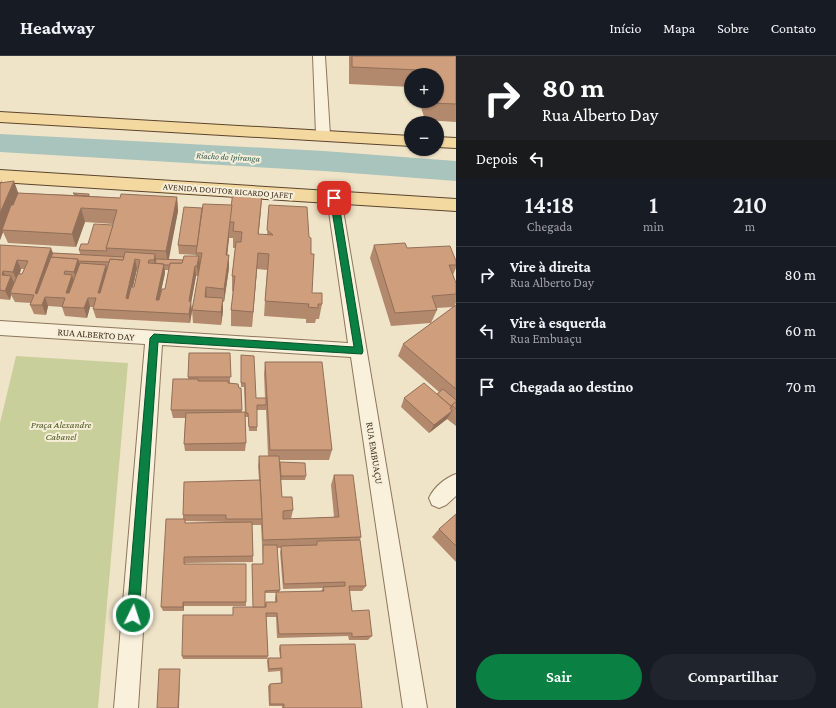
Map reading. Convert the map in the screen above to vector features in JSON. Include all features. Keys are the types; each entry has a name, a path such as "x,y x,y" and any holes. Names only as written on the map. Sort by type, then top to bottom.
{"main road":[{"path":"0,117 404,141"},
{"path":"444,142 456,143"},
{"name":"AVENIDA DOUTOR RICARDO JAFET","path":"0,176 456,205"}],"street":[{"path":"319,56 323,135"},
{"name":"RUA EMBUAÇU","path":"334,198 415,708"},
{"name":"RUA ALBERTO DAY","path":"0,328 359,351"},
{"path":"126,708 154,338"},
{"path":"438,498 456,483"}],"green space":[{"name":"Praça Alexandre Cabanel","path":"16,356 128,363 98,708 0,708 0,423"}],"building":[{"path":"352,56 456,56 456,104 444,104 444,68 404,68 404,69 352,67"},
{"path":"14,181 0,213 0,183"},
{"path":"233,192 262,194 258,234 273,235 267,230 269,205 307,207 309,237 311,238 311,254 314,254 312,293 322,293 322,304 318,304 318,308 308,307 309,304 265,301 269,254 258,253 253,312 231,310 235,276 232,276 236,242 241,242 242,232 233,231 234,222 229,222"},
{"path":"18,193 120,198 121,194 177,197 166,251 106,248 117,210 81,208 72,234 2,230 11,205 13,205"},
{"path":"73,193 89,194 89,196 77,195"},
{"path":"203,204 232,205 226,255 229,255 224,289 206,287 205,297 223,298 221,312 192,310 202,253 196,253"},
{"path":"184,207 202,208 197,246 178,245"},
{"path":"94,224 113,225 106,248 107,251 79,250 81,244 88,244"},
{"path":"405,243 407,248 450,246 456,261 456,265 449,265 456,283 456,294 432,296 437,310 395,313 374,245"},
{"path":"0,245 51,248 35,293 37,294 51,257 78,259 74,272 65,271 64,274 72,275 66,293 69,293 80,263 106,265 98,293 100,293 110,259 123,260 125,252 155,254 154,260 149,260 148,263 164,264 156,300 159,300 162,289 165,289 170,263 182,263 184,256 199,256 197,266 195,266 189,301 191,302 189,314 93,309 96,298 88,298 84,308 62,307 65,298 45,297 42,305 30,305 34,295 10,293 18,274 22,274 28,261 17,260 13,272 3,271 2,275 11,276 5,291 0,290","holes":["135,259 140,260 134,287 131,287 128,299 126,298"]},
{"path":"53,253 124,257 123,260 110,259 109,262 78,261 78,259 51,257"},
{"path":"156,259 183,260 182,263 170,263 170,265 164,265 155,263"},
{"path":"456,305 456,389 403,344"},
{"path":"189,353 230,353 231,377 188,377"},
{"path":"241,355 254,356 256,398 266,398 266,405 257,405 257,427 249,427 248,413 246,413 245,383 241,383"},
{"path":"265,362 322,362 332,450 270,450"},
{"path":"173,379 228,381 228,383 238,384 239,388 241,388 242,410 171,410"},
{"path":"424,383 452,407 450,408 452,411 434,425 404,398"},
{"path":"443,389 456,400 456,402 451,406 437,394"},
{"path":"456,402 456,409 452,405"},
{"path":"245,412 246,443 184,444 186,413"},
{"path":"259,456 279,456 282,497 292,497 293,510 283,511 283,519 339,517 334,475 353,475 361,537 263,540"},
{"path":"280,462 305,463 306,476 281,476"},
{"path":"260,480 262,519 226,519 226,515 183,515 184,482"},
{"path":"456,514 456,546 439,529"},
{"path":"166,519 185,519 185,523 252,522 253,556 184,557 184,564 246,564 246,602 183,602 183,607 161,607"},
{"path":"360,540 366,586 349,586 352,611 369,610 372,636 352,637 352,633 279,634 277,613 266,613 268,656 182,656 183,615 233,615 233,607 266,607 266,602 277,602 276,592 324,591 323,587 345,586 345,582 284,584 281,546 317,545 317,541"},
{"path":"263,545 277,545 280,590 265,591 265,607 253,607 252,564 263,564"},
{"path":"355,644 362,708 284,708 284,704 270,704 270,684 282,683 282,668 269,669 268,658 281,658 280,645"},
{"path":"159,669 180,669 178,708 157,708"}],"waterway":[{"name":"Riacho do Ipiranga","path":"0,143 324,161 456,171"}],"route":[{"path":"133,615 154,338 359,351 334,198"}]}
